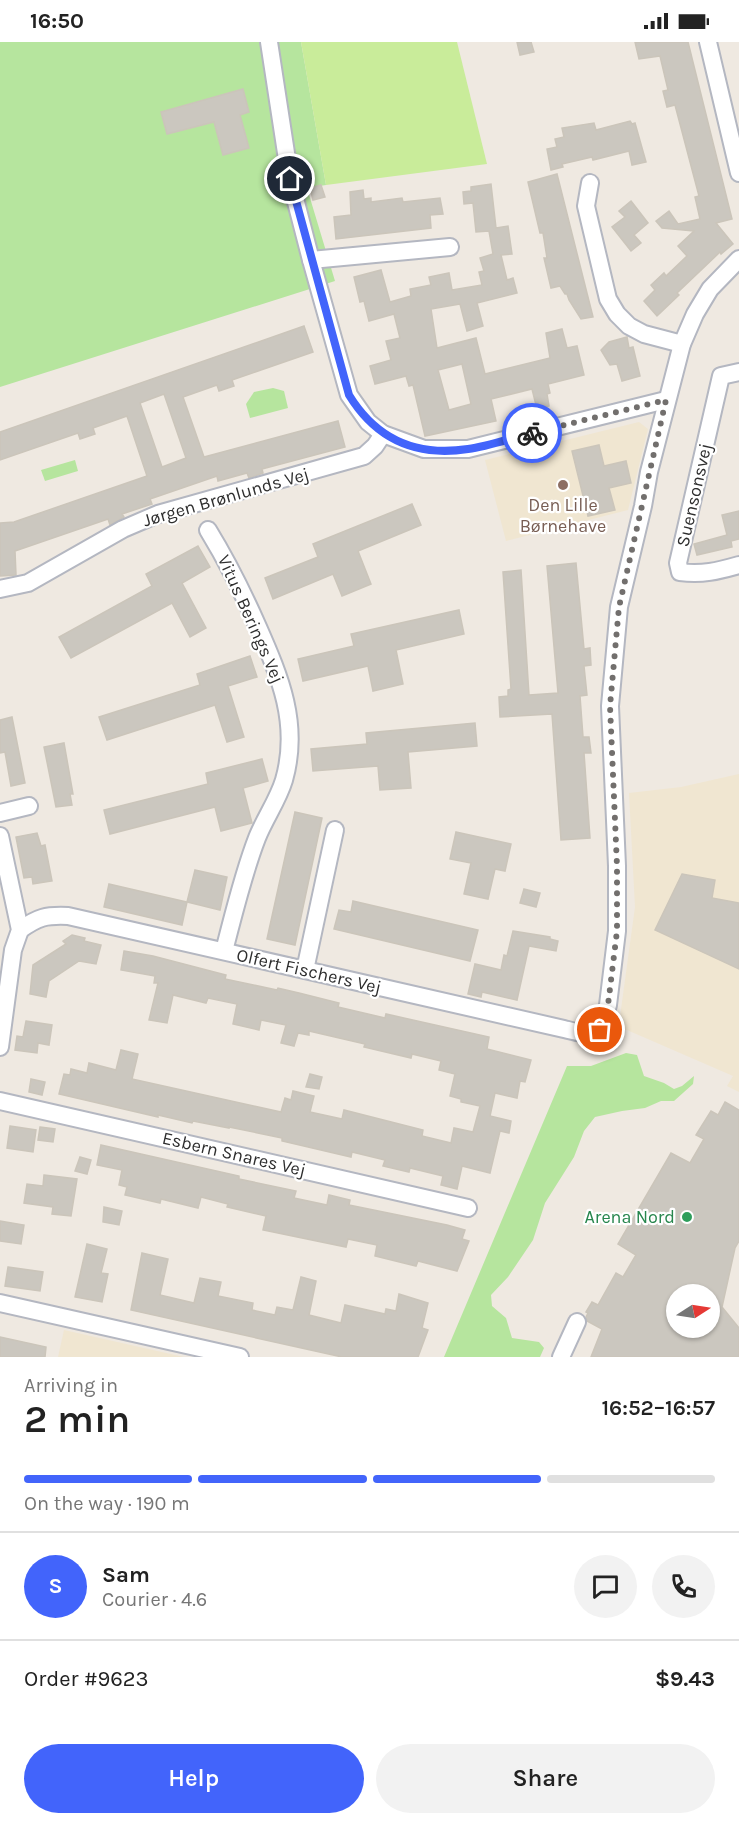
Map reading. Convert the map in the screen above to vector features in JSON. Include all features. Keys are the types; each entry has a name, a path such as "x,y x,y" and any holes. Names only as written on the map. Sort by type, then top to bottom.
{"street":[{"path":"269,42 290,179 349,395 368,422 383,434 424,449 468,449 666,400 682,344 695,314 710,289 739,260"},
{"path":"708,42 739,173"},
{"path":"590,183 586,206 608,298 617,314 628,326 644,334 682,344"},
{"path":"311,260 450,247"},
{"name":"Suensonsvej","path":"739,372 721,376 678,563 680,572 695,574 712,573 739,565"},
{"name":"Olfert Fischers Vej","path":"20,930 32,921 48,915 68,916 586,1034 600,1030 608,1005 617,931 617,866 610,706 619,607 666,400"},
{"name":"Jørgen Brønlunds Vej","path":"0,589 28,583 123,529 158,514 358,459 375,447 383,434"},
{"name":"Vitus Berings Vej","path":"208,530 232,571 279,676 287,707 290,735 284,781 258,835 246,868 224,951"},
{"path":"0,813 29,806"},
{"path":"305,970 335,830"},
{"path":"0,836 20,930 14,950 0,1047"},
{"name":"Esbern Snares Vej","path":"0,1101 468,1208"},
{"path":"0,1303 240,1357"},
{"path":"561,1357 577,1322"}],"shaded area":[{"name":"Den Lille Børnehave","path":"639,422 648,429 628,510 506,541 485,460"},
{"path":"739,774 739,1092 727,1086 733,1076 627,1030 618,1031 635,907 629,793 681,787"},
{"path":"64,1330 184,1357 58,1357"}],"green space":[{"path":"0,42 301,42 326,185 307,188 335,281 0,387"},
{"path":"301,42 457,42 487,164 326,185"},
{"path":"273,388 284,391 288,408 250,418 246,404 254,392"},
{"path":"75,460 78,471 45,481 41,470"},
{"path":"626,1053 637,1055 644,1076 674,1089 682,1086 694,1076 693,1084 674,1101 661,1101 645,1108 595,1117 584,1131 574,1157 545,1203 533,1240 508,1277 491,1295 492,1306 506,1318 512,1338 539,1342 544,1348 540,1357 444,1357 567,1066 591,1066"}],"building":[{"path":"517,42 531,42 534,52 520,55"},
{"path":"635,42 688,42 732,219 716,223 733,244 721,254 720,252 677,293 679,295 657,316 644,301 655,290 651,285 664,273 666,276 687,256 678,246 694,231 662,228 656,221 669,211 678,224 700,219 695,197 699,196 675,105 667,107 663,91 668,90 660,56 639,59"},
{"path":"243,89 249,112 240,115 249,148 223,155 214,122 167,134 161,112"},
{"path":"630,121 632,124 635,123 646,162 632,165 629,151 593,160 592,157 562,164 563,167 551,170 547,149 557,147 555,139 564,137 562,128 594,123 596,130"},
{"path":"557,174 593,317 581,319 560,286 551,288 544,258 547,258 543,233 540,233 528,182"},
{"path":"491,184 496,228 508,226 512,254 501,255 507,280 513,278 517,293 477,303 483,326 467,331 460,304 431,309 437,348 476,338 485,374 550,358 546,333 562,329 567,348 577,346 584,375 548,384 549,406 537,409 532,389 491,399 496,421 425,436 413,385 409,386 406,376 375,384 370,366 391,360 386,341 400,338 394,314 369,321 364,301 360,302 354,277 381,270 390,302 411,296 410,289 431,285 429,277 449,273 452,290 482,285 479,272 484,271 480,258 493,254 489,231 476,232 473,203 464,204 463,192 471,191 471,187","holes":["462,364 471,404 449,410 438,370"]},
{"path":"321,185 325,197 313,200 310,188"},
{"path":"363,190 364,199 371,198 371,202 402,198 403,202 440,198 443,214 430,215 431,228 336,239 334,217 351,215 350,192"},
{"path":"631,201 648,223 634,235 641,243 631,251 612,227 625,217 619,211"},
{"path":"304,326 313,352 232,380 234,386 219,391 217,385 183,397 204,457 338,421 345,447 262,469 263,473 249,478 247,473 218,481 217,476 150,499 152,504 122,514 124,517 110,525 108,519 15,551 16,575 0,576 0,523 14,522 147,476 127,416 93,428 95,434 80,439 78,433 0,460 0,432","holes":["164,394 186,458 162,467 140,403"]},
{"path":"627,337 629,348 633,347 640,376 622,381 617,364 610,365 601,350 609,342"},
{"path":"599,445 604,466 626,461 631,483 609,488 615,510 588,516 572,451"},
{"path":"412,504 421,525 358,551 371,584 342,596 333,574 273,599 265,578 318,557 313,544"},
{"path":"739,511 739,539 731,541 732,547 697,555 694,544 727,535 722,515"},
{"path":"198,546 210,567 182,583 206,628 190,637 172,603 71,658 59,637 152,586 146,574"},
{"path":"576,563 584,649 590,648 591,665 584,666 587,695 580,696 583,737 589,737 591,753 584,753 590,838 561,840 552,714 500,717 499,697 508,696 508,690 511,689 503,572 521,570 529,695 558,693 547,566"},
{"path":"459,610 464,634 396,650 403,684 373,691 368,666 303,681 298,659 354,646 351,634"},
{"path":"250,656 257,677 228,686 244,737 227,742 215,705 107,740 99,717 200,685 197,674"},
{"path":"12,717 25,783 11,786 5,752 0,753 0,720"},
{"path":"475,723 477,746 408,752 411,788 380,790 378,766 313,771 311,749 367,744 366,733"},
{"path":"64,743 73,794 70,794 72,805 56,807 44,747"},
{"path":"262,759 268,781 243,788 252,823 221,831 215,807 110,834 104,810 208,784 206,773"},
{"path":"295,812 322,818 295,945 267,939"},
{"path":"456,832 511,844 505,871 495,869 488,899 464,894 471,863 450,859"},
{"path":"37,833 41,846 45,845 52,881 33,884 32,877 24,878 16,837"},
{"path":"195,870 227,877 220,910 187,902"},
{"path":"682,874 715,880 712,898 739,903 739,969 655,930"},
{"path":"109,884 187,902 182,925 104,907"},
{"path":"524,889 540,893 536,907 520,903"},
{"path":"353,901 478,930 470,961 334,929 339,910 351,912"},
{"path":"513,931 550,937 558,941 556,951 529,946 517,1000 482,992 481,997 468,994 475,964 501,970"},
{"path":"72,935 101,945 96,964 79,961 49,981 46,997 30,994 33,965 66,944 63,941"},
{"path":"124,951 226,975 225,979 277,990 278,988 339,1003 338,1007 385,1018 386,1014 489,1037 487,1049 531,1060 525,1082 520,1081 517,1098 495,1093 490,1116 511,1121 509,1133 500,1131 490,1173 462,1166 457,1189 441,1185 443,1176 410,1168 409,1172 383,1166 385,1160 352,1152 351,1157 282,1141 282,1138 158,1115 158,1117 59,1094 64,1074 70,1075 71,1069 87,1073 89,1063 116,1070 121,1050 138,1054 132,1079 281,1112 285,1098 291,1100 293,1091 314,1096 310,1112 342,1119 344,1110 423,1130 422,1136 451,1143 454,1128 473,1132 480,1106 461,1102 461,1099 450,1096 455,1074 439,1070 441,1061 412,1054 411,1058 309,1031 309,1035 298,1033 294,1046 281,1043 286,1025 261,1020 259,1030 233,1024 237,1004 208,998 206,1003 173,995 167,1023 149,1020 158,983 154,983 155,976 121,970"},
{"path":"26,1021 52,1025 49,1045 38,1043 37,1053 15,1050 17,1036 23,1037"},
{"path":"310,1074 322,1077 319,1089 306,1087"},
{"path":"31,1079 45,1082 42,1095 29,1092"},
{"name":"Arena Nord","path":"725,1102 739,1110 739,1241 735,1248 722,1307 739,1328 739,1357 591,1357 602,1329 587,1321 588,1313 586,1312 592,1302 598,1305 616,1273 623,1277 636,1255 618,1244 671,1153 690,1163 704,1139 696,1135 711,1111 718,1115"},
{"path":"10,1126 36,1130 33,1152 7,1148"},
{"path":"40,1127 55,1129 53,1142 38,1140"},
{"path":"101,1145 296,1191 294,1198 327,1205 329,1195 350,1200 349,1205 447,1225 465,1230 462,1239 469,1241 457,1271 418,1261 416,1266 375,1256 377,1245 348,1239 346,1247 263,1230 266,1216 227,1207 228,1204 201,1197 198,1208 161,1199 160,1203 125,1195 127,1187 119,1185 122,1170 97,1165"},
{"path":"80,1157 91,1160 87,1174 75,1171"},
{"path":"44,1175 77,1179 71,1216 52,1214 53,1207 24,1203 27,1184 43,1186"},
{"path":"104,1207 122,1211 119,1225 103,1222"},
{"path":"0,1221 24,1225 21,1244 0,1241"},
{"path":"87,1244 107,1249 101,1273 108,1274 102,1302 75,1297"},
{"path":"142,1253 168,1259 160,1295 194,1303 200,1278 221,1282 218,1296 253,1303 252,1310 275,1315 277,1307 293,1310 301,1277 316,1281 309,1315 341,1323 345,1305 385,1314 386,1309 396,1311 399,1294 428,1303 422,1328 428,1330 418,1357 342,1357 131,1310"},
{"path":"8,1267 43,1272 40,1291 5,1286"},
{"path":"0,1337 46,1347 45,1357 0,1357"}],"way so far":[{"path":"532,433 666,400 619,607 610,706 618,906 616,954 608,1005 600,1030"}],"place":[{"name":"Den Lille Børnehave","path":"563,485"},
{"name":"Arena Nord","path":"687,1217"}],"route":[{"path":"290,179 349,395 368,422 383,434 424,449 468,449 532,433"}]}
